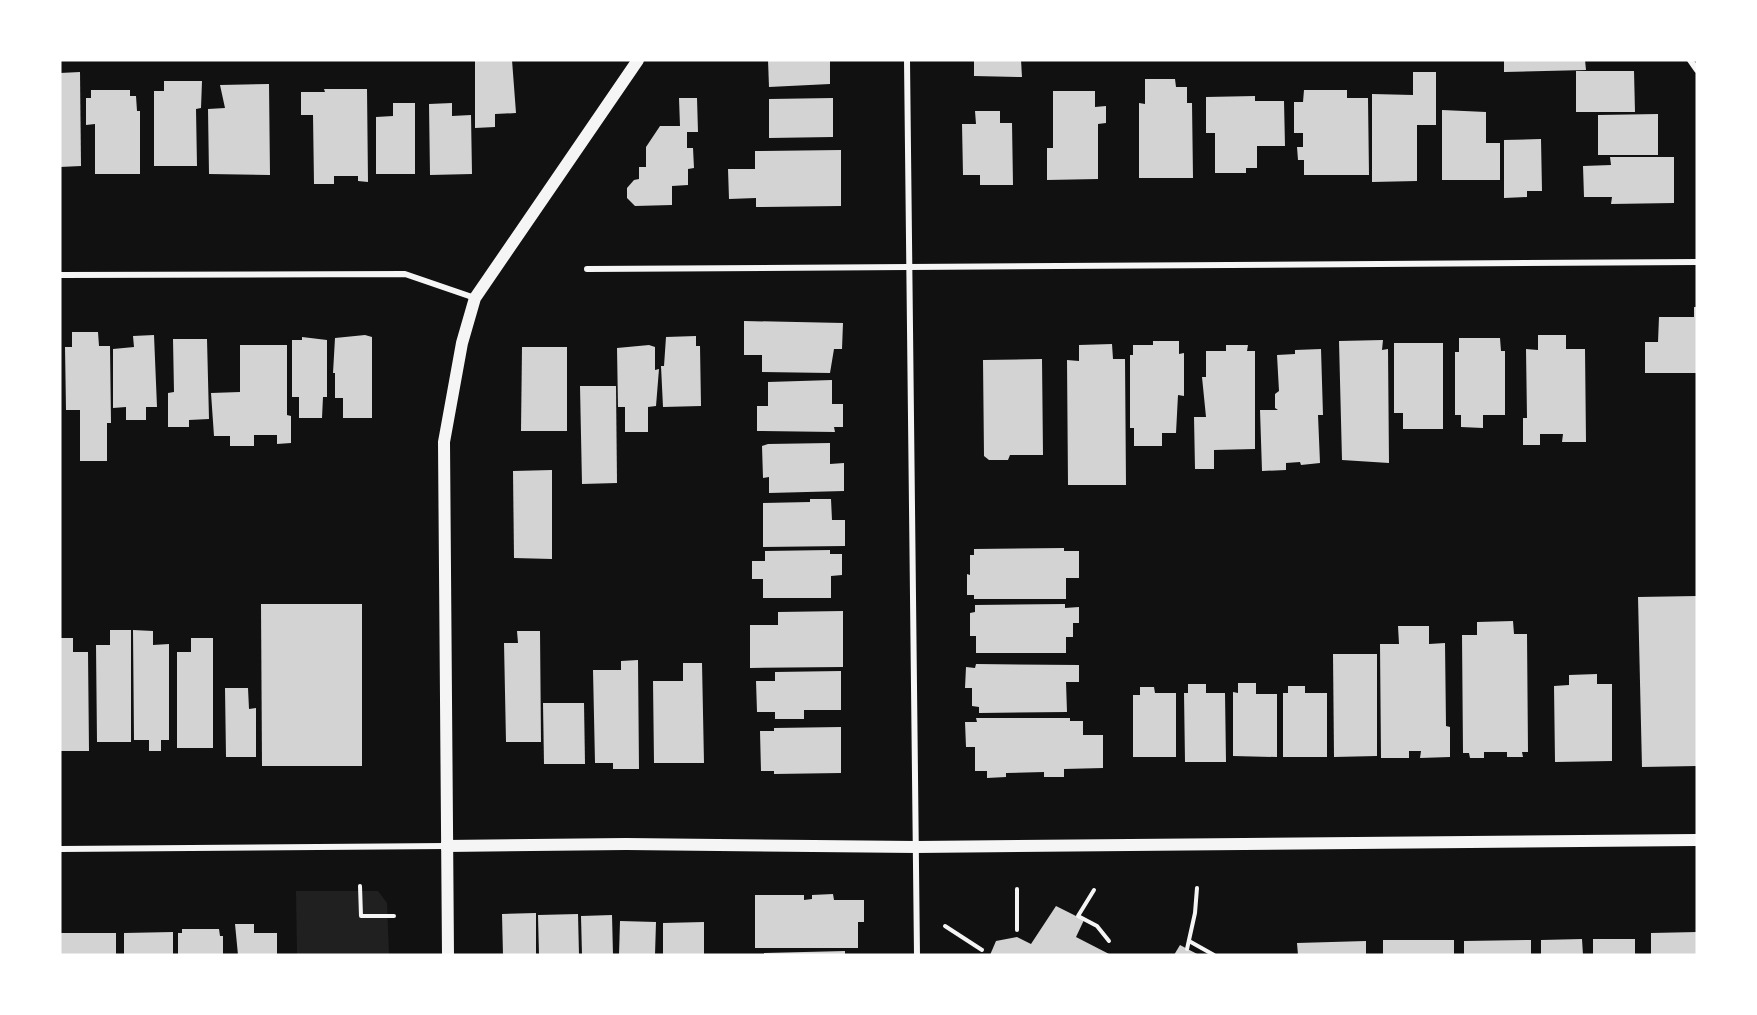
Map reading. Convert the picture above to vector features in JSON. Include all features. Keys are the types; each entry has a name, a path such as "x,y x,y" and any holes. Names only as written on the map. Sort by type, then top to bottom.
{"main road":[{"path":"448,955 444,442 462,343 475,298 638,60"},
{"path":"446,846 626,844 916,847 1697,840"}],"street":[{"path":"907,60 911,266 913,779 917,955"},
{"path":"1690,60 1697,70"},
{"path":"587,269 1697,262"},
{"path":"60,275 405,274 475,298"},
{"path":"60,849 446,846"}],"path":[{"path":"360,886 361,916 394,916"},
{"path":"1187,949 1197,888"},
{"path":"1017,889 1017,930"},
{"path":"1094,890 1078,916 1096,926 1109,941"},
{"path":"945,926 982,950"},
{"path":"1189,941 1214,955"}],"shaded area":[{"path":"296,891 378,891 387,903 389,955 297,955"}],"building":[{"path":"475,60 512,60 516,113 495,114 495,127 475,128"},
{"path":"768,60 830,60 830,84 769,87"},
{"path":"974,60 1021,60 1022,77 974,76"},
{"path":"1504,60 1585,60 1586,70 1504,72"},
{"path":"1576,71 1634,71 1635,112 1576,112"},
{"path":"80,72 81,166 60,167 60,73"},
{"path":"1413,72 1436,72 1436,125 1417,125 1417,181 1372,182 1372,94 1413,95"},
{"path":"1145,79 1175,79 1176,87 1187,87 1187,103 1192,103 1193,178 1139,178 1139,103 1145,104"},
{"path":"164,81 202,81 201,108 196,109 197,166 154,166 154,91 164,91"},
{"path":"269,84 270,175 209,174 208,109 225,108 220,85"},
{"path":"324,89 367,89 368,182 358,181 358,176 334,176 334,184 314,184 313,115 301,115 301,92 325,92"},
{"path":"91,90 130,90 130,96 136,96 137,111 140,111 140,174 95,174 95,124 86,125 86,98 91,98"},
{"path":"1304,90 1347,90 1347,98 1368,98 1369,175 1304,175 1304,160 1298,160 1297,147 1303,147 1303,133 1294,133 1294,102 1303,102"},
{"path":"1053,91 1095,91 1095,107 1106,106 1106,123 1098,124 1098,179 1047,180 1047,148 1053,148"},
{"path":"1255,96 1255,101 1284,101 1285,146 1257,146 1257,168 1246,168 1246,173 1215,173 1215,133 1206,133 1206,97"},
{"path":"679,98 697,98 698,132 687,132 687,148 693,148 694,168 688,169 688,185 672,186 672,205 635,206 627,198 627,188 634,180 639,179 639,167 646,167 646,147 660,126 680,126"},
{"path":"833,98 833,137 769,138 769,99"},
{"path":"393,103 415,103 415,174 376,174 376,117 393,116"},
{"path":"452,103 452,116 471,115 472,174 430,175 429,104"},
{"path":"1442,110 1486,112 1486,143 1500,143 1500,180 1442,180"},
{"path":"975,111 1000,111 1000,123 1012,123 1013,185 980,185 980,175 963,175 962,124 976,124"},
{"path":"1658,114 1658,155 1598,155 1598,115"},
{"path":"1541,139 1542,191 1527,191 1527,197 1504,198 1504,140"},
{"path":"841,150 841,206 756,207 756,198 729,199 728,169 755,169 755,151"},
{"path":"1610,157 1674,157 1674,203 1611,204 1612,197 1584,197 1583,166 1611,165"},
{"path":"1694,307 1697,307 1697,373 1645,373 1645,342 1658,342 1659,317 1694,317"},
{"path":"744,321 843,323 842,349 834,349 830,373 762,372 762,355 744,355"},
{"path":"72,332 98,332 99,346 110,346 111,423 107,423 107,461 80,461 80,410 66,410 65,347 72,347"},
{"path":"154,335 157,407 146,407 146,420 126,420 126,407 113,408 113,349 134,347 133,336"},
{"path":"365,335 372,337 372,418 343,418 343,398 335,398 335,373 333,373 335,338"},
{"path":"1538,335 1566,335 1566,349 1585,349 1586,442 1562,442 1563,434 1540,434 1540,445 1523,445 1523,418 1527,418 1526,349 1538,350"},
{"path":"696,336 696,346 700,346 701,406 663,407 661,366 664,366 666,337"},
{"path":"302,337 327,340 327,397 323,397 322,418 299,418 299,397 292,397 292,340 302,340"},
{"path":"1459,338 1500,338 1501,351 1505,351 1505,415 1483,415 1483,428 1461,427 1461,415 1455,415 1455,352 1459,352"},
{"path":"173,339 207,339 209,419 189,420 189,427 168,427 168,393 174,392"},
{"path":"1383,340 1382,350 1388,349 1389,463 1342,460 1339,341"},
{"path":"1153,341 1179,341 1179,354 1184,353 1184,396 1178,395 1176,433 1162,433 1162,446 1134,446 1134,428 1130,428 1130,355 1133,355 1133,345 1153,345"},
{"path":"1394,343 1443,343 1443,429 1403,429 1403,413 1394,413"},
{"path":"1112,344 1113,359 1125,359 1126,485 1068,485 1067,360 1079,361 1079,345"},
{"path":"240,345 287,345 287,415 291,416 291,443 277,444 277,435 254,435 254,446 230,446 230,436 214,436 211,393 240,392"},
{"path":"649,345 655,347 655,370 659,369 656,406 648,407 648,432 625,432 625,407 618,407 617,348"},
{"path":"1226,345 1248,345 1247,351 1255,351 1255,449 1214,450 1214,469 1195,469 1194,417 1206,417 1202,377 1206,377 1206,351 1226,351"},
{"path":"522,347 567,347 567,431 521,431"},
{"path":"1321,349 1323,415 1318,415 1320,463 1301,465 1300,462 1286,463 1286,470 1262,471 1260,410 1278,410 1275,408 1275,394 1279,391 1277,355 1295,354 1295,350"},
{"path":"1042,359 1043,455 1010,455 1008,460 989,460 984,456 983,360"},
{"path":"832,380 832,404 843,404 843,427 834,427 835,432 757,431 757,406 768,406 768,382"},
{"path":"580,386 616,386 617,483 582,484"},
{"path":"830,443 830,464 844,463 844,491 769,493 769,477 763,478 762,446"},
{"path":"552,470 552,559 514,558 513,471"},
{"path":"810,499 831,499 832,520 845,520 845,546 763,547 763,503 810,502"},
{"path":"1064,548 1064,551 1079,551 1079,578 1066,578 1066,599 974,599 974,595 967,595 967,574 970,575 970,555 974,555 974,549"},
{"path":"830,550 830,554 842,554 842,575 831,576 831,598 763,598 763,579 752,579 752,561 765,561 765,551"},
{"path":"1697,596 1697,766 1642,767 1638,597"},
{"path":"261,604 362,604 362,766 262,766"},
{"path":"1065,604 1065,608 1079,607 1079,623 1073,623 1073,637 1066,637 1066,653 976,653 976,636 970,636 970,613 975,612 975,605"},
{"path":"843,611 843,667 750,668 750,625 778,625 778,612"},
{"path":"1513,621 1514,634 1527,634 1528,752 1522,752 1523,757 1507,757 1507,752 1484,752 1484,758 1470,758 1469,753 1463,753 1462,635 1477,635 1477,622"},
{"path":"1398,626 1429,626 1429,644 1445,643 1446,726 1450,727 1450,757 1420,758 1421,751 1409,751 1409,758 1381,758 1380,644 1399,644"},
{"path":"110,630 131,630 131,742 97,742 96,645 110,645"},
{"path":"133,630 153,631 153,645 169,644 169,740 161,740 161,751 149,751 149,740 134,740"},
{"path":"517,631 540,631 541,742 506,742 504,643 518,643"},
{"path":"60,638 73,638 73,652 88,652 89,751 60,751"},
{"path":"191,638 213,638 213,748 177,748 177,652 191,652"},
{"path":"1333,654 1377,654 1377,756 1334,757"},
{"path":"638,660 639,769 613,769 613,763 595,763 593,670 621,670 621,661"},
{"path":"683,663 702,663 704,763 654,763 653,681 683,681"},
{"path":"976,664 1079,665 1079,682 1066,682 1067,712 979,713 979,707 972,706 972,688 965,688 966,667 975,668"},
{"path":"841,671 841,710 804,710 804,719 775,719 775,712 757,712 756,681 775,681 775,672"},
{"path":"1597,674 1597,684 1612,684 1612,761 1555,762 1554,686 1569,685 1569,675"},
{"path":"1238,683 1256,683 1256,694 1277,694 1277,757 1233,756 1233,692 1238,693"},
{"path":"1188,684 1206,684 1206,693 1225,693 1226,762 1185,762 1184,693 1188,693"},
{"path":"1288,686 1305,686 1305,693 1327,693 1327,757 1283,757 1283,693 1288,693"},
{"path":"1140,687 1154,687 1155,693 1176,693 1176,757 1133,757 1133,695 1140,695"},
{"path":"225,688 248,688 249,709 256,708 256,757 226,757"},
{"path":"543,703 584,703 585,764 544,764"},
{"path":"976,718 1070,718 1070,721 1083,721 1083,735 1103,735 1103,768 1064,769 1064,777 1044,777 1044,772 1006,773 1006,777 987,778 987,771 975,771 975,747 966,747 965,722 977,722"},
{"path":"841,727 841,773 774,774 774,771 761,771 760,731 774,731 774,728"},
{"path":"833,894 834,900 864,900 864,922 858,922 858,948 755,948 755,895 804,895 804,900 812,899 812,895"},
{"path":"1056,906 1084,920 1076,937 1111,955 990,955 996,941 1017,937 1031,944"},
{"path":"536,913 536,955 503,955 502,914"},
{"path":"578,914 579,955 539,955 538,915"},
{"path":"612,915 613,955 582,955 581,916"},
{"path":"620,921 656,922 655,955 619,955"},
{"path":"704,922 704,955 663,955 663,923"},
{"path":"235,924 254,924 254,933 277,933 277,955 238,955"},
{"path":"182,929 219,929 220,936 223,936 223,955 178,955 178,933 182,933"},
{"path":"173,932 173,955 124,955 124,933"},
{"path":"1697,932 1697,955 1651,955 1651,933"},
{"path":"60,933 116,933 116,955 60,955"},
{"path":"1582,939 1583,955 1541,955 1541,940"},
{"path":"1593,939 1635,939 1635,955 1593,955"},
{"path":"1383,940 1454,940 1454,955 1383,955"},
{"path":"1531,940 1531,955 1464,955 1464,941"},
{"path":"1366,941 1366,955 1298,955 1297,943"},
{"path":"1180,945 1199,955 1174,955"},
{"path":"845,951 845,955 764,955 764,953"}]}
